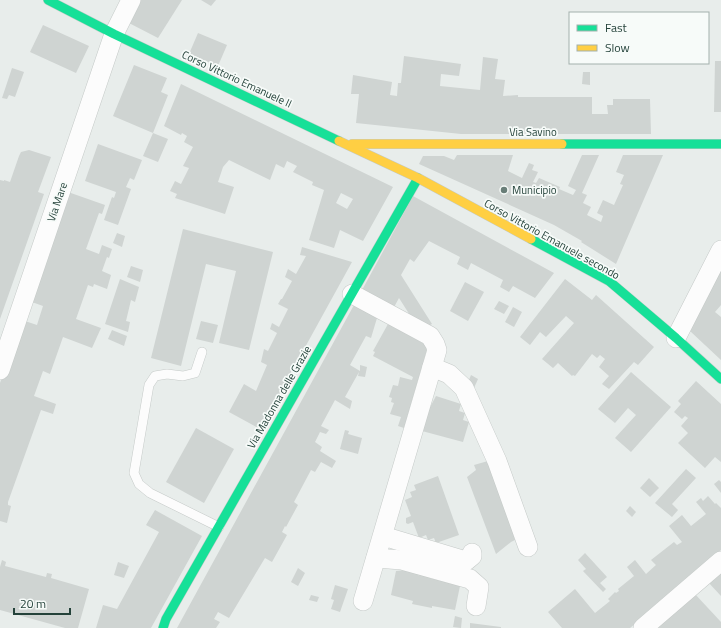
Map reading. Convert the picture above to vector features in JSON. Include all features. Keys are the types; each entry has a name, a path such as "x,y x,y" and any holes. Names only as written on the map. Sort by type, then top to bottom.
{"street":[{"name":"Corso Vittorio Emanuele II","path":"48,0 114,34 418,178"},
{"name":"Via Mare","path":"0,370 114,34 131,0"},
{"name":"Via Savino","path":"346,144 721,144"},
{"name":"Via Madonna delle Grazie","path":"163,628 166,619 418,178"},
{"name":"Corso Vittorio Emanuele secondo","path":"418,178 609,282 676,338 721,379"},
{"path":"676,338 721,250"},
{"path":"352,294 430,336 436,344 437,350 363,601"},
{"path":"432,367 449,374 464,388 497,461 528,547"},
{"path":"383,536 466,561 472,556 472,552"},
{"path":"376,558 402,560 470,579 479,587 476,606"},
{"path":"643,628 721,561"}],"lane":[{"path":"202,352 195,373 183,376 167,374 155,376 149,385 134,473 139,484 150,493 219,527"}],"building":[{"path":"140,0 182,0 158,38 127,22"},
{"path":"201,0 216,0 211,6"},
{"path":"43,25 89,46 76,73 30,52"},
{"path":"198,33 227,45 218,66 189,54"},
{"path":"404,56 461,64 459,76 441,74 440,86 480,90 483,57 498,59 495,79 505,80 503,96 592,97 592,114 608,114 607,105 613,105 613,99 650,99 651,134 461,134 356,123 359,94 351,94 353,75 392,82 390,95 397,96 398,83 401,83"},
{"path":"715,61 721,61 721,112 714,112"},
{"path":"134,65 167,78 161,92 168,95 153,133 113,116"},
{"path":"12,68 24,72 15,97 9,95 7,99 2,98"},
{"path":"583,72 590,72 590,85 582,84"},
{"path":"181,84 393,187 363,241 340,230 334,248 309,240 324,190 312,185 313,182 293,172 297,166 287,161 284,168 276,164 270,180 229,160 223,167 218,182 234,187 225,214 175,198 177,194 170,191 175,181 181,184 189,168 183,166 193,147 184,142 187,136 182,133 181,135 164,126","holes":["341,193 353,199 347,209 336,203"]},
{"path":"153,133 168,139 158,162 143,156"},
{"path":"98,144 142,160 134,180 130,178 126,187 131,189 118,225 104,220 112,197 114,198 116,192 85,181"},
{"path":"29,150 51,157 38,192 44,194 0,319 0,180 10,182 21,152"},
{"path":"457,155 513,155 508,171 522,178 529,163 534,165 532,170 538,172 533,182 536,183 539,178 560,187 559,189 573,195 576,190 568,186 582,155 599,155 582,193 587,195 583,203 591,207 587,215 601,222 603,216 597,213 603,200 614,205 623,185 620,184 624,175 616,172 623,155 663,155 616,264 581,242 582,241 554,225 419,164 423,156 444,156 454,160"},
{"path":"68,192 105,205 102,214 99,213 86,249 99,254 102,245 112,249 109,258 107,257 102,271 111,275 107,289 94,284 93,287 88,285 76,319 101,328 92,348 63,337 50,374 43,371 34,396 56,404 53,414 41,410 8,502 8,505 11,506 7,523 0,521 0,383 22,320 37,325 43,306 29,301"},
{"path":"413,196 554,273 535,298 513,286 509,292 500,287 503,280 471,263 468,270 457,264 460,257 429,241 414,262 410,259 401,275 432,324 426,327 413,320 399,298 393,309 361,292"},
{"path":"183,229 273,252 249,350 219,343 236,271 206,264 181,366 151,358"},
{"path":"117,233 125,236 122,247 113,243"},
{"path":"302,247 352,262 260,429 229,412 244,384 256,391 267,365 261,362 264,349 268,351 277,333 270,329 272,323 279,327 288,309 278,304 292,281 285,277 288,269 296,274 306,256 300,255"},
{"path":"721,265 721,305 715,312 721,317 721,360 690,331"},
{"path":"131,266 143,270 140,282 127,277"},
{"path":"120,279 139,287 135,302 131,300 126,321 130,322 128,332 105,324"},
{"path":"565,279 592,300 596,295 654,347 638,365 634,362 609,389 602,384 609,376 599,367 605,359 600,355 597,358 592,354 575,376 572,376 558,363 553,368 542,359 574,323 566,316 546,337 540,332 530,345 520,337"},
{"path":"465,282 484,292 468,321 450,311"},
{"path":"499,301 509,306 504,314 494,309"},
{"path":"354,305 377,318 371,338 366,336 350,365 360,371 360,365 367,367 365,377 358,376 359,372 345,397 352,401 350,409 335,400 321,426 329,430 326,434 320,432 315,442 322,447 320,451 336,461 332,468 321,462 315,472 311,470 294,502 298,505 282,532 287,535 272,562 265,558 229,618 218,612 214,619 220,622 216,628 177,628"},
{"path":"513,307 522,312 514,327 505,322"},
{"path":"201,321 218,325 213,343 196,339"},
{"path":"388,324 428,346 404,428 398,426 401,417 390,414 394,403 391,402 392,398 389,397 393,385 398,386 400,377 412,380 413,377 373,356 375,352 373,351"},
{"path":"112,330 127,336 124,346 108,339"},
{"path":"631,372 671,407 631,452 615,438 636,415 628,408 615,423 598,409"},
{"path":"471,375 478,379 474,388 469,380"},
{"path":"696,381 721,404 721,462 715,457 705,468 678,443 688,433 681,426 688,418 685,416 682,419 674,412 681,404 678,401"},
{"path":"436,396 461,404 459,411 465,413 463,420 469,422 463,442 422,431 426,415"},
{"path":"196,428 234,449 204,503 166,482"},
{"path":"345,430 349,431 348,434 362,438 358,454 340,449"},
{"path":"488,461 505,501 515,540 496,554 467,477 476,470 474,465"},
{"path":"686,469 696,478 672,504 678,510 672,517 655,503"},
{"path":"438,476 459,535 436,543 434,538 428,540 426,535 419,538 413,522 408,524 406,523 406,518 411,516 405,500 412,497 410,492 416,490 414,485"},
{"path":"649,478 659,488 650,497 640,488"},
{"path":"719,480 721,482 721,493 714,484"},
{"path":"708,496 721,508 721,550 630,628 562,628 548,612 575,589 595,613 610,601 608,599 615,592 616,593 619,591 618,589 634,576 627,567 635,560 646,574 656,565 651,560 674,542 677,545 682,542 669,526 682,515 691,526 706,514 696,502 701,498 703,501"},
{"path":"630,506 636,512 632,517 626,511"},
{"path":"155,510 202,536 151,628 96,628 103,605 117,609 159,532 146,525"},
{"path":"585,553 607,577 600,583 606,589 603,592 583,571 586,569 578,560"},
{"path":"2,560 6,562 5,566 46,577 47,573 52,574 51,578 89,589 78,628 65,628 0,610 0,567"},
{"path":"118,562 129,566 124,578 114,575"},
{"path":"298,568 305,573 298,586 291,582"},
{"path":"406,570 418,573 419,576 420,573 431,575 430,578 460,586 455,610 412,604 413,601 391,595 396,571"},
{"path":"721,570 721,596 708,582"},
{"path":"335,585 348,589 340,612 331,609 334,600 331,599"},
{"path":"694,593 721,622 721,628 654,628"},
{"path":"311,595 319,597 317,602 309,600"},
{"path":"455,616 462,618 461,628 453,627"},
{"path":"470,623 501,627 501,628 470,628"}],"traffic: fast":[{"path":"48,0 114,34 339,141"},
{"path":"562,144 721,144"},
{"path":"163,628 166,619 418,178"},
{"path":"531,239 609,281 676,338 721,379"}],"traffic: slow":[{"path":"339,141 418,178 531,239"},
{"path":"352,144 562,144"}],"place":[{"name":"Municipio","path":"504,190"}]}
